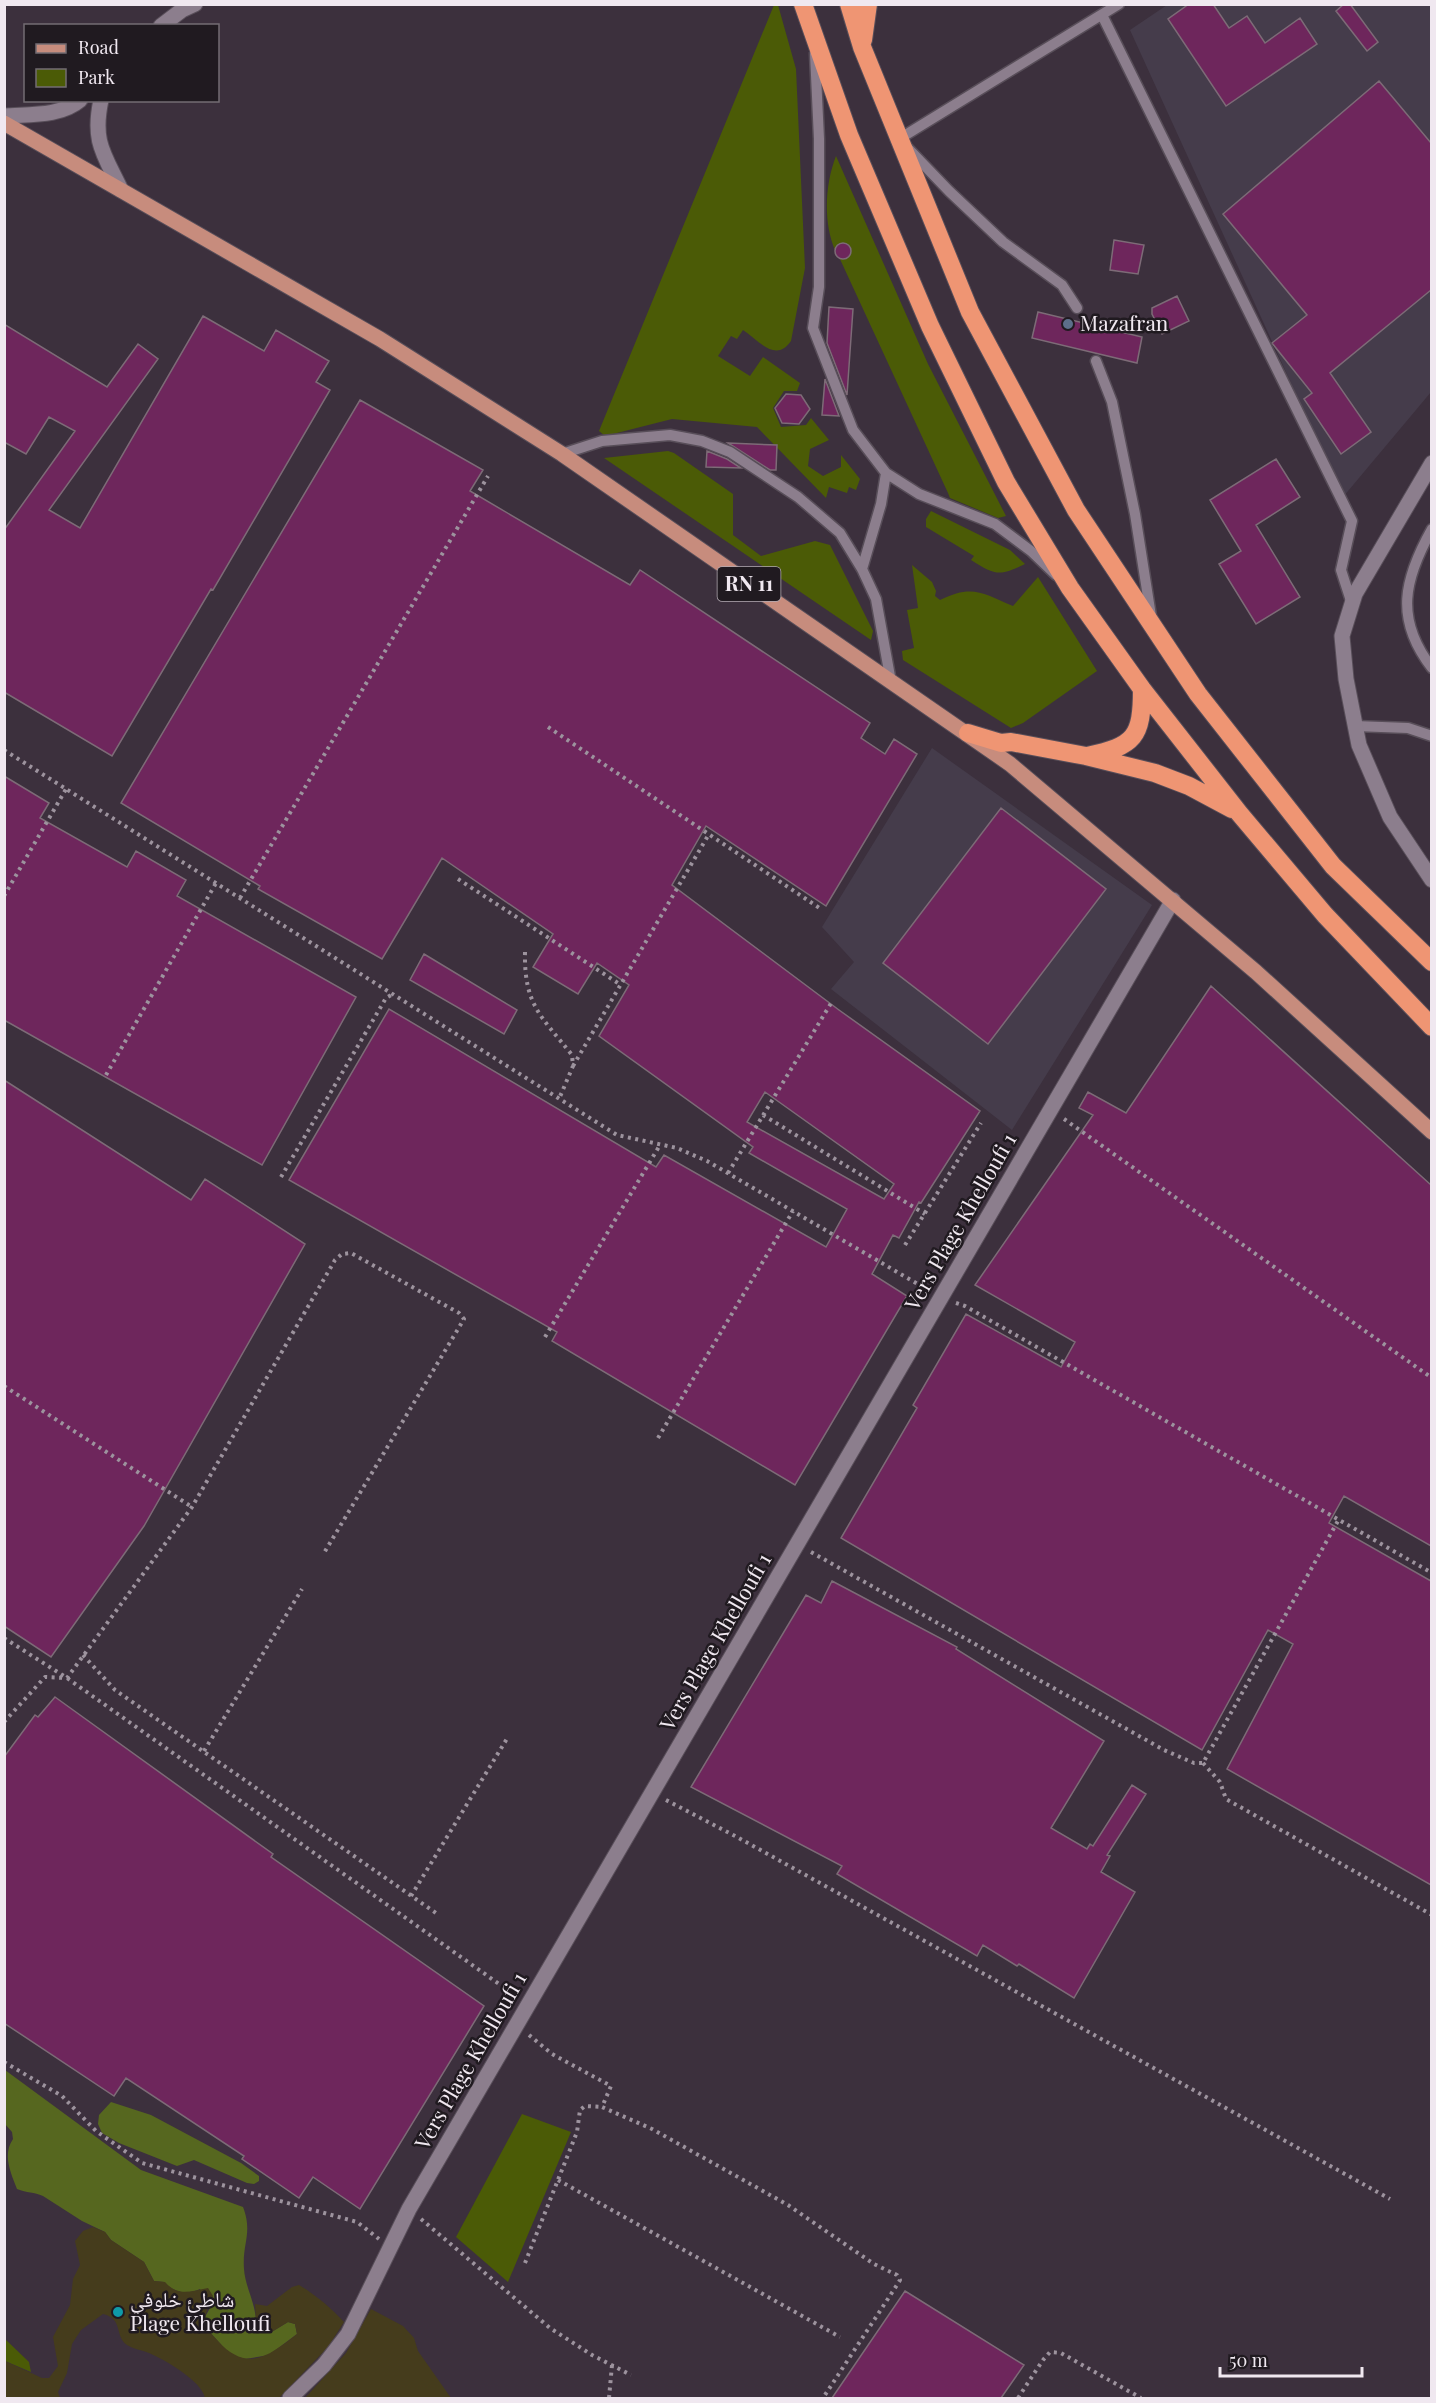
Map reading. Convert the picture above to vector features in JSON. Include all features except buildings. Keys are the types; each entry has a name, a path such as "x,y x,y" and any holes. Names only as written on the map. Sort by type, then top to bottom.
{"highway":[{"path":"803,4 849,135 930,326 1006,482 1070,588 1142,689 1239,813 1325,915 1431,1027"},
{"path":"849,4 862,47 970,312 1076,510 1198,694 1333,866 1431,962"},
{"path":"862,47 868,4"},
{"path":"1086,756 1120,747 1136,733 1142,713 1142,689"},
{"path":"968,734 1001,743 1011,742 1086,756 1172,778 1239,813"}],"main road":[{"name":"RN 11","path":"4,123 380,339 562,454 968,734 1048,794 1173,900 1256,972 1431,1132"}],"street":[{"path":"164,24 182,10 195,4"},
{"path":"4,116 48,113 72,107 78,102"},
{"path":"101,102 97,119 99,144 121,190"},
{"path":"1431,463 1355,594 1342,636 1346,679 1359,745 1390,817 1431,880"},
{"name":"Vers Plage Khelloufi 1","path":"291,2398 324,2366 348,2334 409,2209 1173,900"}],"lane":[{"path":"803,4 814,46 819,139 819,287 813,328 853,430 886,473 919,494 995,524 1030,551 1070,588"},
{"path":"1077,308 1062,285 1003,242 899,139 1119,4"},
{"path":"1102,15 1352,521 1341,570 1352,604"},
{"path":"1096,361 1112,402 1135,514 1152,622"},
{"path":"562,454 602,441 670,435 702,441 730,452 798,498 840,533 862,569 876,599 891,682"},
{"path":"862,569 881,504 886,473"},
{"path":"1431,528 1409,577 1406,603 1410,628 1420,652 1431,668"},
{"path":"1355,726 1408,728 1431,736"}],"path":[{"path":"240,898 488,476"},
{"path":"548,727 821,909"},
{"path":"4,750 617,1135 677,1148 707,1161 941,1298 965,1306 1431,1573"},
{"path":"4,896 66,789"},
{"path":"559,1099 573,1066 709,834"},
{"path":"458,879 621,985"},
{"path":"106,1075 216,883"},
{"path":"525,952 526,986 531,1001 572,1055 573,1066"},
{"path":"281,1177 386,998 393,994"},
{"path":"728,1173 833,1000"},
{"path":"1051,1110 1431,1378"},
{"path":"763,1115 925,1214"},
{"path":"905,1245 981,1123"},
{"path":"545,1337 660,1145"},
{"path":"658,1438 793,1211"},
{"path":"67,1678 192,1507 335,1260 342,1254 351,1253 459,1313 464,1319 324,1553"},
{"path":"4,1386 192,1507"},
{"path":"1203,1763 1339,1519"},
{"path":"799,1542 811,1551 1164,1750 1194,1763 1203,1763 1220,1782 1226,1799 1431,1915"},
{"path":"204,1751 302,1589"},
{"path":"4,1638 67,1678 528,2006"},
{"path":"83,1655 115,1690 436,1913"},
{"path":"4,1722 45,1677 67,1678"},
{"path":"411,1896 508,1737"},
{"path":"652,1792 747,1842 1390,2199"},
{"path":"517,2025 552,2055 611,2086 602,2107"},
{"path":"4,2062 62,2096 96,2131 142,2163 357,2222 368,2228 389,2250"},
{"path":"525,2264 577,2132 580,2110 585,2106 602,2107 652,2129 788,2205 874,2264 897,2275 900,2280 897,2285 823,2398"},
{"path":"558,2180 840,2337"},
{"path":"409,2209 550,2328 631,2375"},
{"path":"1018,2398 1042,2360 1050,2352 1060,2353 1141,2398"},
{"path":"609,2398 612,2365"}],"shaded area":[{"path":"1167,5 1431,5 1431,392 1343,497 1130,30"},
{"path":"932,748 1152,905 1012,1130 831,989 854,962 822,927"}],"green space":[{"path":"774,5 778,5 796,69 805,268 791,341 779,350 773,350 743,330 737,339 731,336 718,356 750,376 763,357 800,383 797,391 784,391 773,408 781,427 806,425 811,418 829,440 810,449 808,466 823,476 841,467 841,455 860,479 856,490 849,487 847,493 829,487 826,498 757,427 672,419 605,436 599,431"},
{"path":"836,156 928,364 1006,516 998,518 950,498 839,257 847,258 851,253 850,248 847,244 841,243 835,250 831,239 827,203 832,167"},
{"path":"668,451 733,494 733,535 761,556 815,541 830,545 873,631 871,640 604,458"},
{"path":"931,511 1010,550 1025,564 1003,572 992,571 979,565 971,560 974,556 926,527 926,519"},
{"path":"912,565 932,582 936,591 935,596 940,600 969,591 985,594 1013,606 1038,577 1097,671 1023,723 1011,728 903,660 902,651 914,648 907,610 918,608"},
{"path":"5,2070 141,2170 243,2207 247,2224 244,2269 256,2320 270,2333 288,2322 295,2324 297,2334 269,2355 245,2359 235,2356 226,2350 206,2328 205,2317 210,2308 200,2289 181,2292 172,2289 164,2282 154,2281 144,2262 111,2240 105,2232 82,2221 43,2196 17,2189 8,2158 13,2139 12,2132 5,2124"},
{"path":"111,2102 151,2115 241,2163 259,2176 259,2181 254,2184 247,2183 194,2160 177,2166 119,2143 102,2133 98,2124 99,2115"},
{"path":"522,2114 571,2132 508,2282 456,2237"},
{"path":"5,2339 29,2362 31,2372 5,2361"}],"sand":[{"name":"شاطئ خلوفي Plage Khelloufi","path":"93,2227 105,2232 111,2240 144,2262 154,2281 165,2282 180,2291 208,2288 213,2296 205,2318 207,2328 229,2351 239,2356 248,2359 258,2358 277,2349 297,2334 295,2324 288,2322 270,2333 260,2330 256,2320 255,2304 267,2306 292,2287 299,2285 305,2289 344,2322 328,2347 279,2398 205,2398 197,2385 182,2372 156,2356 127,2345 114,2320 103,2314 81,2330 72,2344 67,2373 58,2392 60,2398 5,2398 5,2361 42,2378 49,2378 58,2366 53,2337 70,2305 73,2279 80,2265 75,2241 83,2231"},
{"path":"371,2309 403,2326 414,2338 418,2351 451,2398 305,2398 346,2353"}],"place":[{"name":"Mazafran","path":"1068,324"},
{"name":"شاطئ خلوفي Plage Khelloufi","path":"118,2312"}]}
